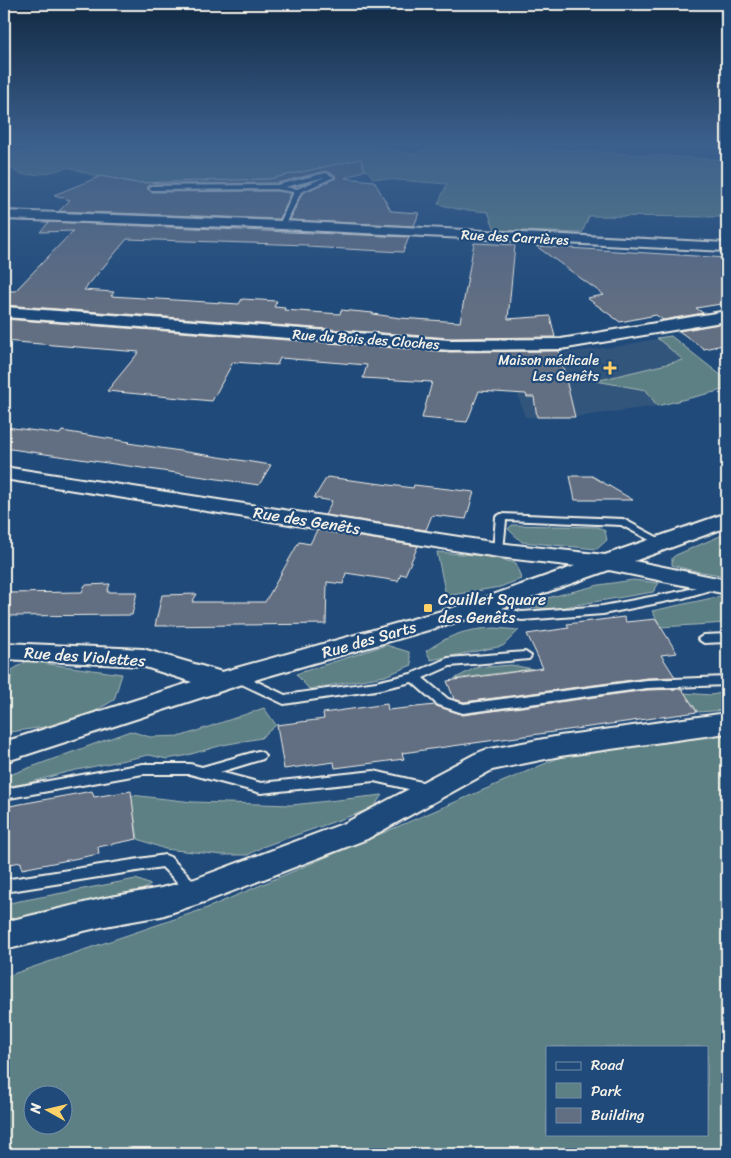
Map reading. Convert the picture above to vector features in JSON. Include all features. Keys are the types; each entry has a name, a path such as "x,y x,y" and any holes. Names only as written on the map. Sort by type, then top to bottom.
{"street":[{"name":"Rue des Carrières","path":"4,215 282,225 727,247"},
{"name":"Rue du Bois des Cloches","path":"4,312 450,345 496,346 561,344 727,316"},
{"name":"Rue des Genêts","path":"4,473 498,550 610,563 722,586"},
{"name":"Rue des Sarts","path":"4,752 230,679 479,608 727,520"},
{"name":"Rue des Violettes","path":"4,651 143,658 230,679"},
{"path":"4,936 105,912 161,902 196,892 356,831 485,761 560,746 727,723"}],"lane":[{"path":"282,225 295,198"},
{"path":"498,550 501,517 623,522 663,543"},
{"path":"479,608 522,616 603,610 722,586"},
{"path":"704,639 727,638"},
{"path":"230,679 284,700 376,686 414,677 448,662 525,656"},
{"path":"414,677 443,702 463,709 647,684 727,681"},
{"path":"203,771 258,756"},
{"path":"4,794 143,769 190,769 203,771 260,788 374,776 434,790"},
{"path":"4,886 165,861 196,892"}],"shaded area":[{"name":"Maison médicale Les Genêts","path":"671,336 727,380 727,389 657,406 575,417 525,417 505,356 544,355 620,346"}],"green space":[{"path":"441,198 727,198 727,217 589,216 582,233 495,230 488,212 457,209 438,204"},
{"path":"671,336 727,380 727,389 657,406 646,390 596,381 683,360 657,338"},
{"path":"512,525 598,527 605,531 607,540 597,549 522,542 508,529"},
{"path":"727,533 727,576 672,565 672,558 676,555"},
{"path":"437,552 486,556 516,563 521,579 500,587 446,596"},
{"path":"633,580 659,583 653,592 552,609 515,606 599,585"},
{"path":"726,595 727,623 661,627 652,611"},
{"path":"496,628 519,630 503,646 431,660 426,651 443,640 467,631"},
{"path":"386,645 409,652 412,665 385,676 309,689 296,674"},
{"path":"27,661 122,674 114,700 77,722 4,733 12,670"},
{"path":"511,665 533,669 454,679 475,668"},
{"path":"727,692 727,710 698,712 684,693 711,695"},
{"path":"264,708 276,725 261,738 167,759 149,755 4,787 4,777 130,731 150,737 182,736"},
{"path":"727,734 727,1154 4,1154 4,977 207,908 563,756"},
{"path":"131,795 193,802 292,805 382,795 373,808 262,847 248,855 223,855 165,849 138,839"},
{"path":"136,879 151,885 129,897 4,923 4,904"}],"building":[{"path":"64,198 289,198 280,219 59,211 70,200"},
{"path":"300,198 384,198 391,211 419,213 414,226 290,220"},
{"path":"49,222 409,237 403,252 307,247 308,245 127,239 84,290 114,292 111,296 239,304 242,299 277,301 274,307 285,308 284,310 340,314 341,310 400,318 460,322 474,243 515,245 508,319 550,316 555,337 450,338 4,305 4,291 15,291 73,231 40,232"},
{"path":"536,246 727,258 727,303 696,308 703,313 663,320 656,315 620,322 587,298 604,295"},
{"path":"4,319 450,352 559,351 575,417 537,417 534,397 527,397 526,394 479,391 467,422 422,418 432,382 363,378 367,365 280,358 277,365 233,362 212,401 107,391 139,352 4,341"},
{"path":"719,324 727,330 727,344 704,349 679,331"},
{"path":"6,427 60,434 62,431 271,465 259,485 4,448"},
{"path":"570,476 592,476 633,500 575,500"},
{"path":"327,477 413,488 414,485 474,492 466,519 432,515 426,530 325,515 332,501 314,498"},
{"path":"317,530 418,546 405,575 401,574 398,581 346,573 343,584 327,582 326,624 155,626 162,595 197,594 192,602 265,602 299,542 310,544"},
{"path":"110,584 107,592 137,592 132,615 4,616 4,593 82,592 85,585"},
{"path":"624,617 626,622 656,619 677,653 661,655 675,677 647,678 464,702 454,699 447,681 543,668 527,634 569,628 567,624"},
{"path":"682,689 697,712 402,753 404,759 335,768 334,762 284,769 277,725 324,719 323,713 387,704 388,710 435,705 463,715 647,690"},
{"path":"92,791 94,797 131,791 137,839 98,847 99,854 22,869 21,862 4,865 4,807"}],"place":[{"name":"Maison médicale Les Genêts","path":"610,368"},
{"name":"Couillet Square des Genêts","path":"428,608"}]}
